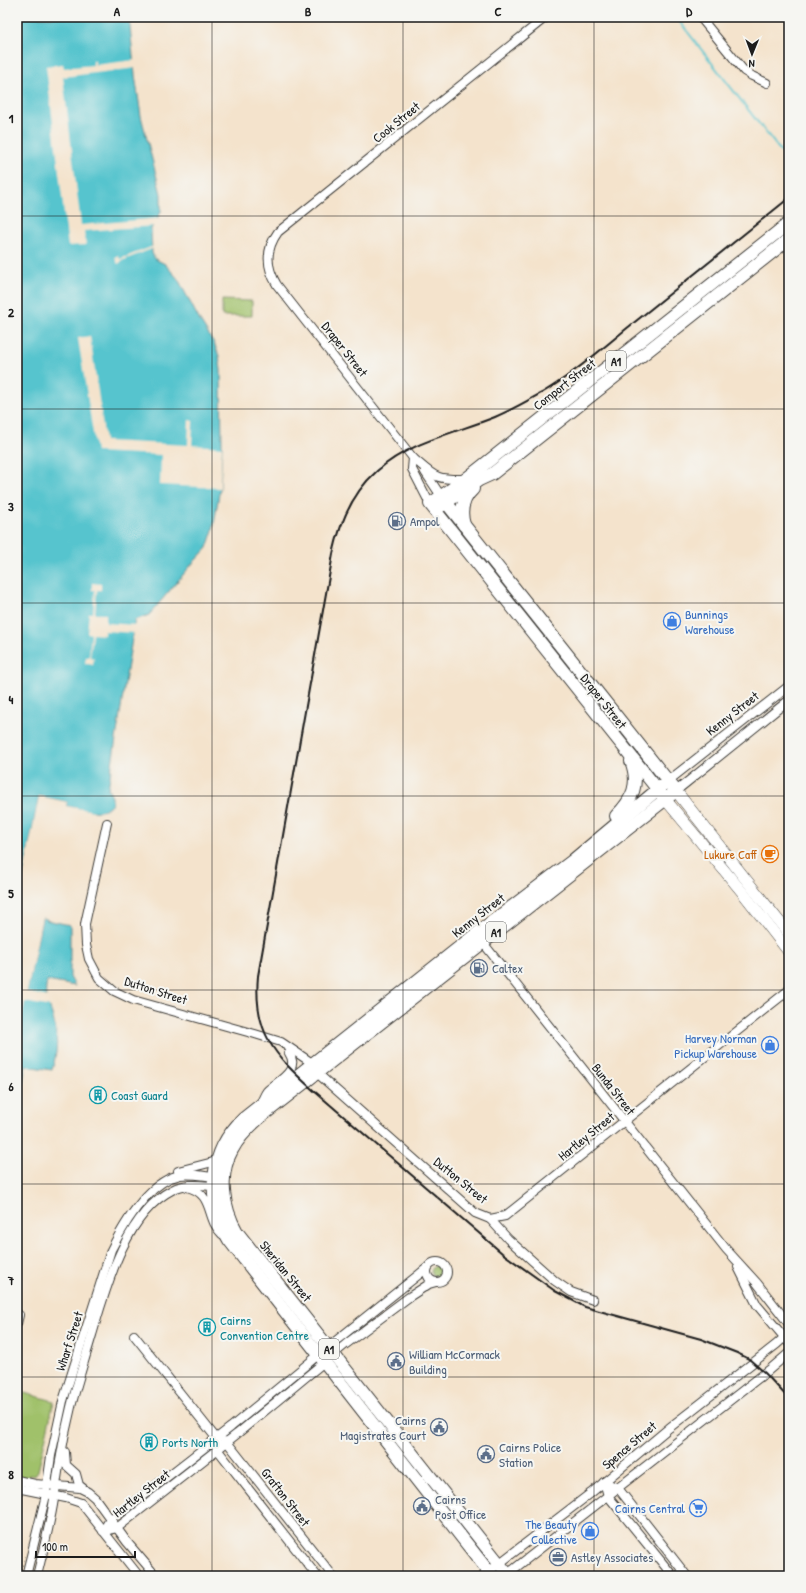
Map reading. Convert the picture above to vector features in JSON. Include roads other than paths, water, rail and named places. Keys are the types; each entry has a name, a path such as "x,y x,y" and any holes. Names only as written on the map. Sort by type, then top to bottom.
{"highway":[{"name":"Comport Street","path":"432,507 789,223"},
{"name":"Comport Street","path":"443,499 492,474 789,239"},
{"path":"464,526 462,508 467,496 492,474"},
{"name":"Draper Street","path":"443,499 676,791"},
{"name":"Draper Street","path":"432,507 661,795"},
{"path":"572,860 623,809 631,799 634,790 635,774 630,756"},
{"name":"Kenny Street","path":"217,1181 217,1160 222,1146 230,1133 243,1119 259,1105 312,1068 661,795 668,781"},
{"name":"Kenny Street","path":"479,938 572,860 661,795 676,791"},
{"name":"Kenny Street","path":"217,1181 240,1136 312,1068"},
{"name":"Sheridan Street","path":"217,1181 214,1202 218,1218 229,1240 500,1563 507,1575"},
{"name":"Sheridan Street","path":"217,1181 237,1232 488,1575"}],"main road":[{"name":"Draper Street","path":"676,791 789,934"},
{"name":"Draper Street","path":"661,795 743,893 789,952"}],"street":[{"name":"Cook Street","path":"268,252 271,243 278,232 546,17"},
{"path":"700,17 744,71 767,83"},
{"path":"746,256 761,250 789,228"},
{"name":"Draper Street","path":"268,252 268,268 276,285 413,458 431,474 437,477 451,480 466,479"},
{"name":"Draper Street","path":"413,458 412,469 432,507"},
{"name":"Draper Street","path":"422,466 443,499"},
{"name":"Kenny Street","path":"668,781 789,686"},
{"name":"Kenny Street","path":"676,791 789,700"},
{"name":"Dutton Street","path":"107,823 85,924 86,946 89,959 99,978 114,991 133,1000 285,1044 475,1213 490,1218 508,1240 550,1278 571,1292 593,1300"},
{"name":"Bunda Street","path":"479,938 734,1259 752,1278 789,1324"},
{"name":"Hartley Street","path":"490,1218 505,1216 789,990"},
{"name":"Dutton Street","path":"270,1039 312,1068"},
{"path":"259,1105 267,1092 284,1078 289,1071 292,1061 290,1053"},
{"path":"151,1192 162,1180 172,1174 217,1160"},
{"name":"Wharf Street","path":"26,1576 32,1556 63,1401 106,1263 115,1241 132,1215 151,1192 168,1180 180,1175 217,1181"},
{"name":"Wharf Street","path":"37,1576 55,1495 72,1403 114,1267 127,1239 138,1222 152,1206 169,1192 182,1186 217,1181"},
{"path":"151,1192 158,1193 175,1184 196,1185"},
{"path":"182,1186 192,1188 204,1196 215,1226 229,1240"},
{"path":"115,1241 145,1206 152,1206"},
{"name":"Bunda Street","path":"734,1259 757,1305 787,1338"},
{"name":"Hartley Street","path":"104,1531 110,1519 127,1508 216,1438 326,1355 429,1284 443,1280 447,1275 447,1268 445,1265 442,1262 435,1262 429,1265 427,1268 326,1355 227,1442 117,1528 104,1531"},
{"path":"427,1268 428,1278 436,1282"},
{"path":"401,1290 411,1289 417,1292"},
{"path":"17,1324 19,1315"},
{"path":"134,1335 216,1438 227,1442"},
{"name":"Spence Street","path":"488,1575 500,1563 604,1482 669,1428 777,1344 787,1338"},
{"name":"Spence Street","path":"507,1575 789,1353"},
{"path":"67,1427 64,1453 65,1463 76,1474 80,1486 95,1498 131,1547 156,1576"},
{"path":"216,1438 217,1449"},
{"name":"Grafton Street","path":"227,1442 333,1576"},
{"name":"Grafton Street","path":"217,1449 317,1576"},
{"path":"17,1480 46,1489 55,1495 81,1503 139,1576"},
{"path":"604,1482 618,1488 687,1576"},
{"path":"604,1482 608,1496 673,1576"},
{"path":"17,1488 46,1489 56,1486 84,1490"}],"water":[{"path":"17,17 129,17 141,116 161,194 161,212 151,229 152,253 155,259 165,264 178,279 200,321 214,343 219,356 221,370 222,447 220,488 213,530 207,548 149,615 135,620 108,789 112,797 112,804 103,810 90,811 66,806 67,802 39,796 17,906"},
{"path":"42,918 70,925 70,977 75,986 47,981 46,996 56,1032 54,1063 52,1070 26,1066 17,1109 17,1039"}],"waterway":[{"path":"676,17 789,162"}],"railway":[{"path":"789,198 569,375 545,391 501,414 480,423 433,439 403,453 377,471 354,498 343,519 333,554 258,976 257,996 259,1013 269,1041 287,1065 313,1090 502,1253 555,1291 585,1307 701,1339 749,1359 765,1373 789,1399"}],"place":[{"name":"Ampol","path":"397,521"},
{"name":"Bunnings Warehouse","path":"672,621"},
{"name":"Lukure Caff","path":"770,854"},
{"name":"Caltex","path":"479,968"},
{"name":"Harvey Norman Pickup Warehouse","path":"770,1045"},
{"name":"Coast Guard","path":"98,1095"},
{"name":"Cairns Convention Centre","path":"207,1327"},
{"name":"William McCormack Building","path":"396,1361"},
{"name":"Cairns Magistrates Court","path":"439,1427"},
{"name":"Ports North","path":"149,1442"},
{"name":"Cairns Police Station","path":"486,1454"},
{"name":"Cairns Post Office","path":"422,1506"},
{"name":"Cairns Central","path":"698,1508"},
{"name":"The Beauty Collective","path":"590,1531"},
{"name":"Astley Associates","path":"558,1557"}]}
